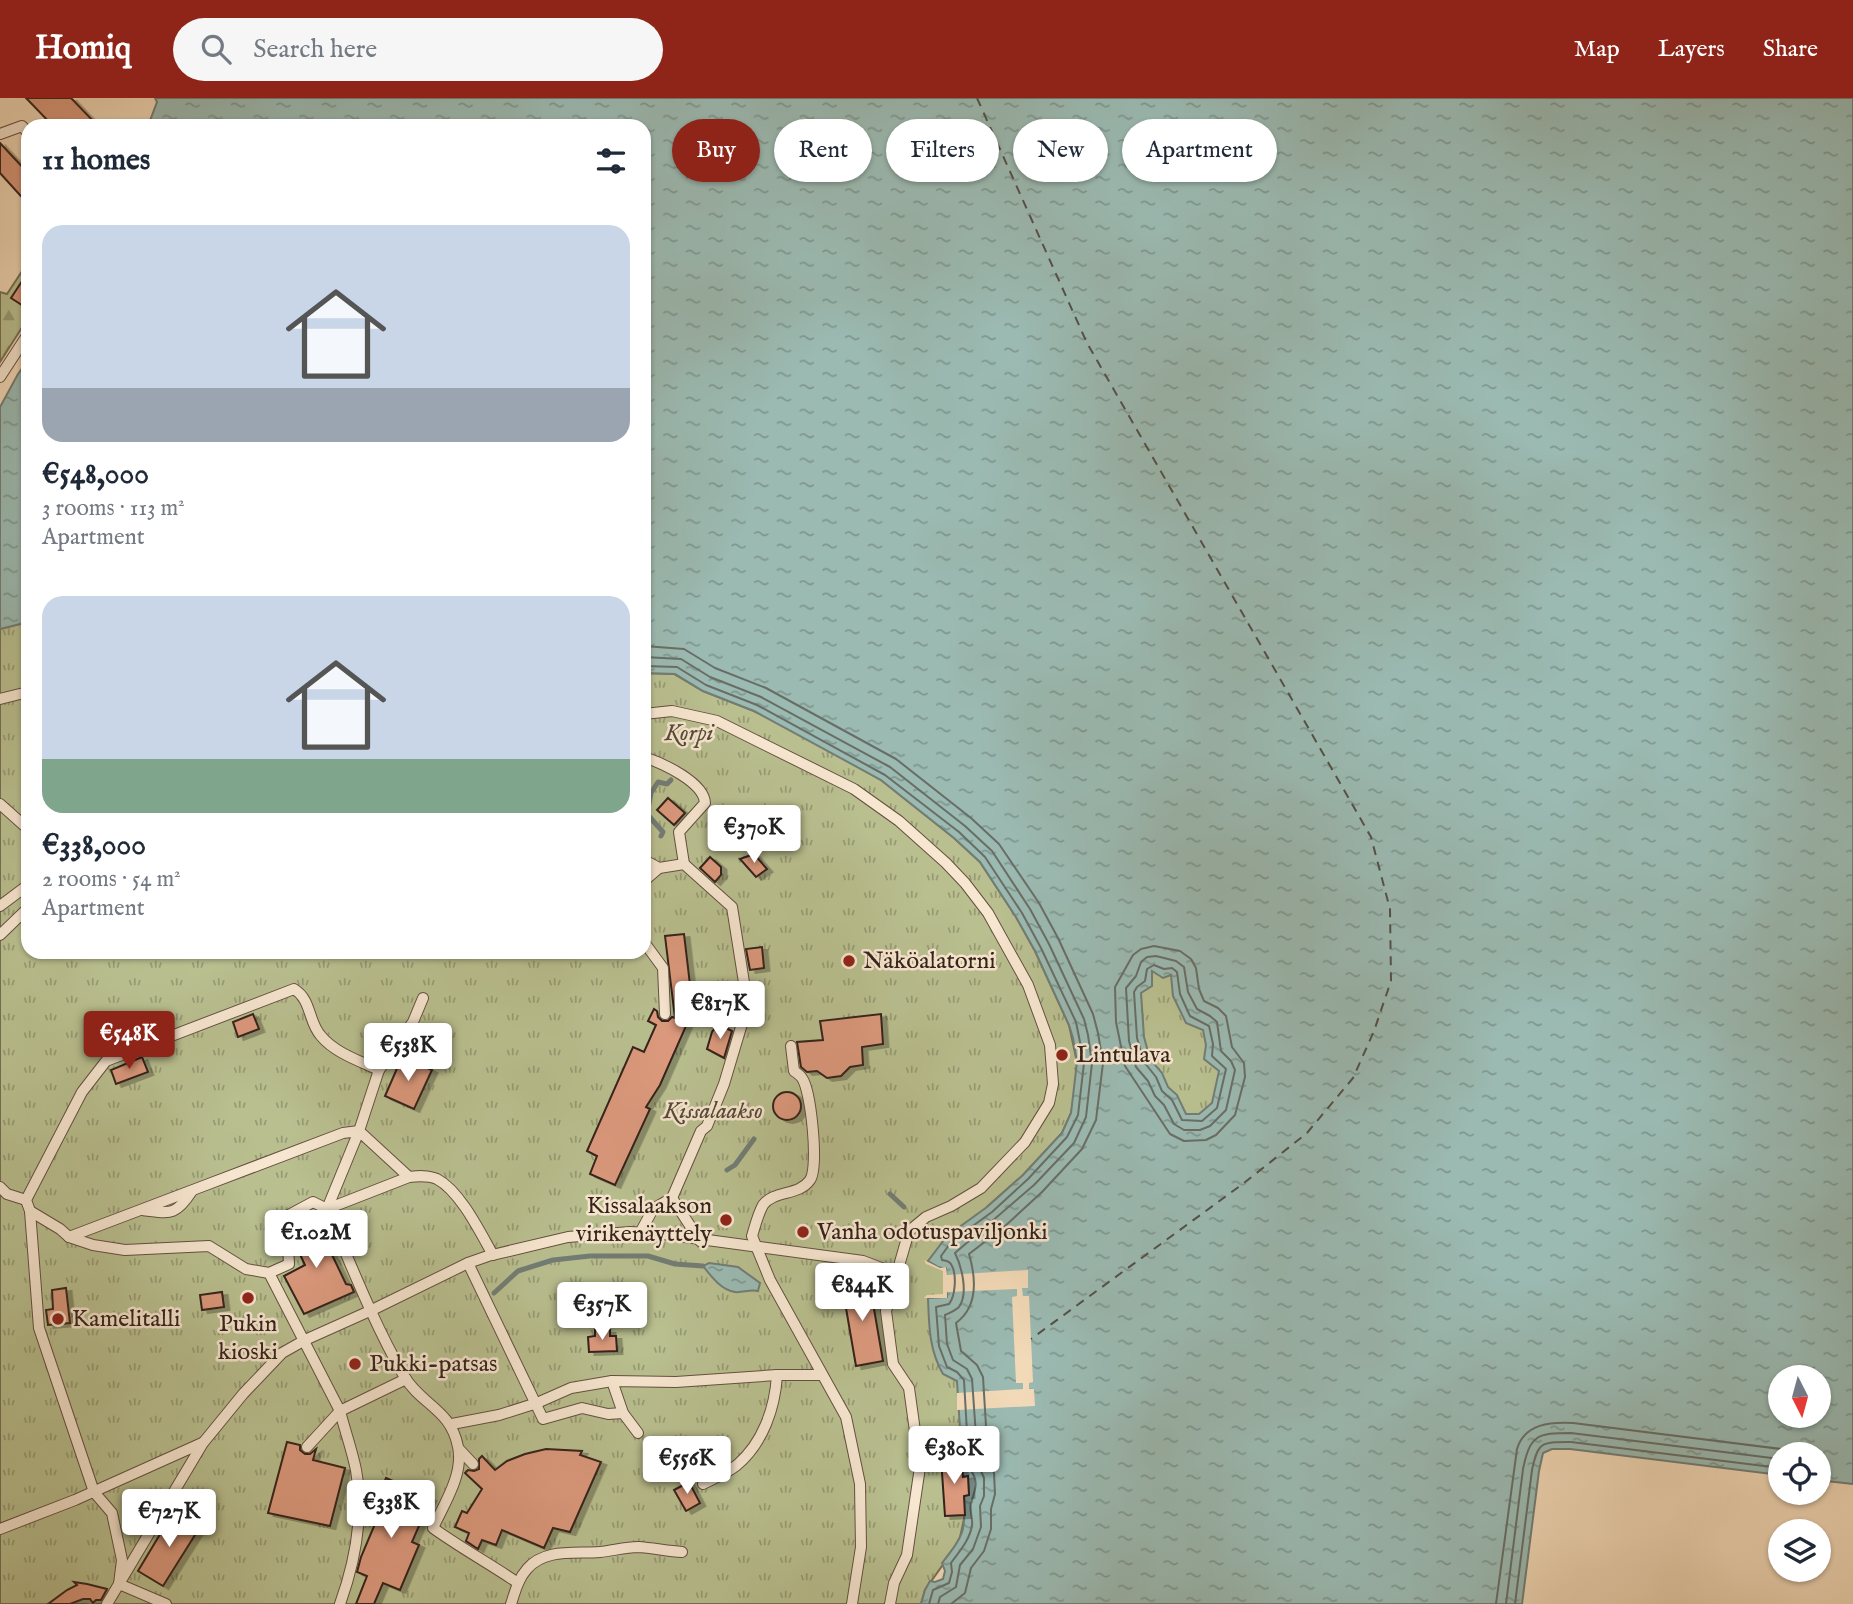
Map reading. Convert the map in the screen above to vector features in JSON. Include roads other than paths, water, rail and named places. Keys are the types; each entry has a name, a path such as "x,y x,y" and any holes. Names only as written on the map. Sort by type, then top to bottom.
{"lane":[{"path":"0,134 21,126"},
{"path":"0,377 21,345"},
{"path":"2,696 21,693"},
{"path":"651,713 672,711 717,721 746,733 876,803 946,863 965,883 1006,942 1028,985 1041,1015 1051,1052 1054,1084 1049,1103 1040,1122 1025,1142 981,1188 926,1217 909,1231 886,1311 893,1364 909,1388 920,1467 907,1555 894,1583 890,1604"},
{"path":"640,1233 653,1209 673,1198 724,1084 744,1017 746,995 732,908 684,864 679,832 705,803 705,796 695,785 661,762 651,759"},
{"path":"0,804 21,823"},
{"path":"651,864 659,868"},
{"path":"651,875 659,868 684,864"},
{"path":"0,906 21,890"},
{"path":"0,935 21,915"},
{"path":"651,952 663,968 664,1014"},
{"path":"119,1584 122,1560 112,1513 94,1492 39,1328 30,1211 26,1200 82,1092 106,1061 294,989 301,993 307,1002 320,1036 338,1050 379,1070"},
{"path":"327,1209 359,1131 379,1070 413,1023 423,998"},
{"path":"791,1046 794,1071 803,1078 808,1101 815,1167 811,1178 802,1188 773,1197 764,1203 751,1236 770,1279 846,1417 860,1484 861,1547 852,1604"},
{"path":"69,1237 343,1133 359,1131 409,1177"},
{"path":"327,1209 409,1177 436,1179 448,1188 477,1227 493,1255"},
{"path":"0,1187 6,1194 26,1200"},
{"path":"141,1210 172,1213 182,1207 192,1191"},
{"path":"673,1198 700,1241"},
{"path":"30,1211 69,1237 93,1245 125,1250 209,1246 246,1269 269,1273 289,1264 288,1246 297,1242 287,1216 313,1202 327,1209 406,1379 452,1424 459,1449 459,1464 433,1528 518,1583"},
{"path":"107,1604 203,1443 243,1394 282,1353 468,1263 568,1237 640,1233 863,1261 897,1274"},
{"path":"468,1263 543,1419 582,1408 608,1414 623,1413"},
{"path":"269,1273 340,1411 356,1470 360,1511 357,1539 340,1604"},
{"path":"452,1424 499,1415 537,1403 571,1388 612,1381 676,1382 777,1375 821,1375"},
{"path":"703,1484 738,1464 762,1435 776,1388 777,1375"},
{"path":"307,1447 340,1411 406,1379"},
{"path":"612,1381 623,1413 638,1433"},
{"path":"0,1529 94,1492 203,1443"},
{"path":"459,1449 474,1464"},
{"path":"511,1604 526,1569 559,1553 600,1552 636,1547 682,1552"},
{"path":"119,1584 166,1604"}],"water":[{"path":"155,98 1853,98 1853,1484 1831,1481 1831,1442 1768,1442 1768,1474 1552,1449 1543,1453 1539,1471 1522,1604 921,1604 930,1581 943,1579 945,1571 942,1563 962,1532 964,1496 969,1495 968,1477 963,1477 957,1381 943,1374 938,1365 929,1328 928,1298 947,1297 946,1268 940,1268 928,1261 947,1236 987,1207 1023,1175 1062,1133 1071,1113 1077,1062 1073,1038 1035,951 1016,917 980,862 954,838 881,780 754,711 703,691 675,674 651,673 651,119 151,119 157,102","holes":["1152,971 1163,978 1171,975 1173,996 1186,1023 1203,1030 1206,1045 1204,1059 1219,1071 1212,1103 1199,1114 1186,1114 1177,1095 1168,1087 1162,1073 1150,1059 1144,1037 1141,993 1152,986"]},
{"path":"21,370 21,624 0,629 0,407"},
{"path":"709,1263 738,1267 760,1283 758,1291 735,1292 725,1288 703,1266"}],"waterway":[{"path":"651,793 658,782 667,784 671,780"},
{"path":"651,818 663,832 661,836"},
{"path":"727,1170 735,1165 754,1139"},
{"path":"890,1194 904,1207"},
{"path":"494,1293 518,1271 553,1260 590,1256 648,1256 675,1264 703,1266"}],"place":[{"name":"Näköalatorni","path":"849,961"},
{"name":"Lintulava","path":"1062,1055"},
{"name":"Kissalaakson virikenäyttely","path":"726,1220"},
{"name":"Vanha odotuspaviljonki","path":"803,1232"},
{"name":"Pukin kioski","path":"248,1298"},
{"name":"Kamelitalli","path":"58,1319"},
{"name":"Pukki-patsas","path":"355,1364"}],"park label":[{"name":"Korpi","path":"689,733"},
{"name":"Kissalaakso","path":"713,1111"}]}
